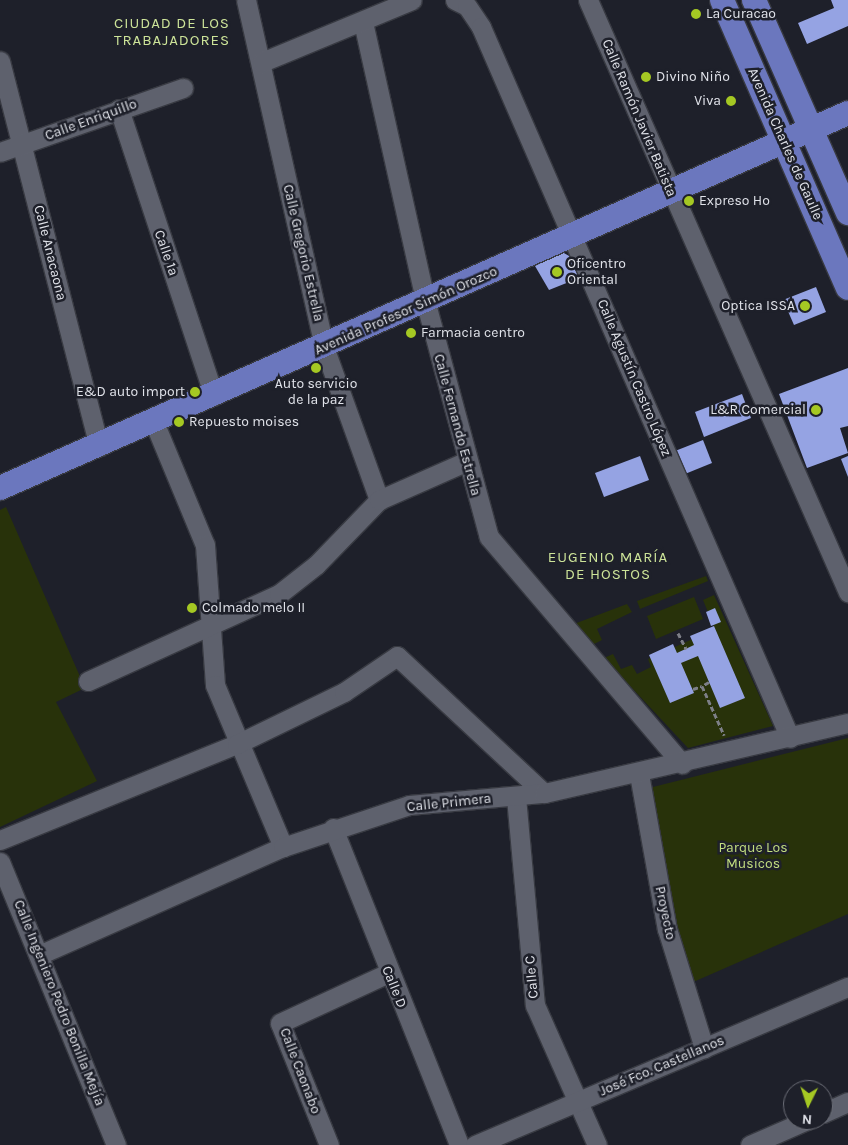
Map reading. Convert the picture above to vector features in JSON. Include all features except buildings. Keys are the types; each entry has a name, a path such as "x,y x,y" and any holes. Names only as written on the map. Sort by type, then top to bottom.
{"main road":[{"name":"Avenida Charles de Gaulle","path":"722,0 848,288"},
{"path":"754,0 848,213"},
{"name":"Avenida Profesor Simón Orozco","path":"0,488 426,304 848,113"}],"street":[{"name":"Calle Gregorio Estrella","path":"246,0 262,62 324,347 379,500"},
{"path":"262,62 363,22 412,0"},
{"name":"Calle Agustín Castro López","path":"455,0 476,18 573,236 790,738"},
{"name":"Calle Ramón Javier Batista","path":"588,0 848,592"},
{"name":"Calle Fernando Estrella","path":"363,22 426,304 465,462 489,537 682,764"},
{"name":"Calle Anacaona","path":"0,62 24,144 99,446"},
{"name":"Calle Enriquillo","path":"0,152 183,88"},
{"name":"Calle 1a","path":"119,109 214,396"},
{"path":"154,422 205,545 215,685 237,744 284,847"},
{"path":"88,681 211,628 298,581 379,500 465,462"},
{"path":"0,840 237,744 344,692 397,656 544,793"},
{"name":"Calle Primera","path":"40,954 284,847 333,828 409,805 516,797 544,793 682,764 848,722"},
{"name":"Proyecto","path":"639,774 667,929 704,1048"},
{"name":"Calle C","path":"516,797 535,1005 597,1145"},
{"name":"Calle D","path":"333,828 388,973 459,1145"},
{"name":"Calle Ingeniero Pedro Bonilla Mejía","path":"0,862 40,954 116,1145"},
{"name":"Calle Caonabo","path":"329,1145 280,1023 388,973"},
{"name":"José Fco. Castellanos","path":"475,1145 848,987"},
{"path":"833,1109 848,1102"},
{"path":"750,1145 784,1130"}],"path":[{"path":"678,633 686,650"},
{"path":"692,689 709,682"},
{"path":"702,686 731,752"}],"green space":[{"path":"6,507 85,688 56,702 97,781 0,827 0,510"},
{"path":"706,576 708,581 640,609 637,601"},
{"path":"714,595 773,726 688,748 604,658 613,654 621,669 632,665 637,674 651,667 648,659 715,629 703,600"},
{"path":"694,597 703,619 656,639 647,616"},
{"path":"627,604 632,612 597,629 602,640 592,645 574,624"},
{"name":"Parque Los Musicos","path":"848,738 848,914 691,983 674,931 645,789"}],"place":[{"name":"La Curacao","path":"696,14"},
{"name":"Divino Niño","path":"646,77"},
{"name":"Viva","path":"731,101"},
{"name":"Expreso Ho","path":"689,201"},
{"name":"Oficentro Oriental","path":"557,272"},
{"name":"Optica ISSA","path":"805,306"},
{"name":"Farmacia centro","path":"411,333"},
{"name":"Auto servicio de la paz","path":"316,368"},
{"name":"E&D auto import","path":"195,392"},
{"name":"L&R Comercial","path":"816,410"},
{"name":"Repuesto moises","path":"179,422"},
{"name":"Colmado melo II","path":"192,608"}],"district":[{"name":"CIUDAD DE LOS TRABAJADORES","path":"172,32"},
{"name":"EUGENIO MARÍA DE HOSTOS","path":"608,566"}]}
